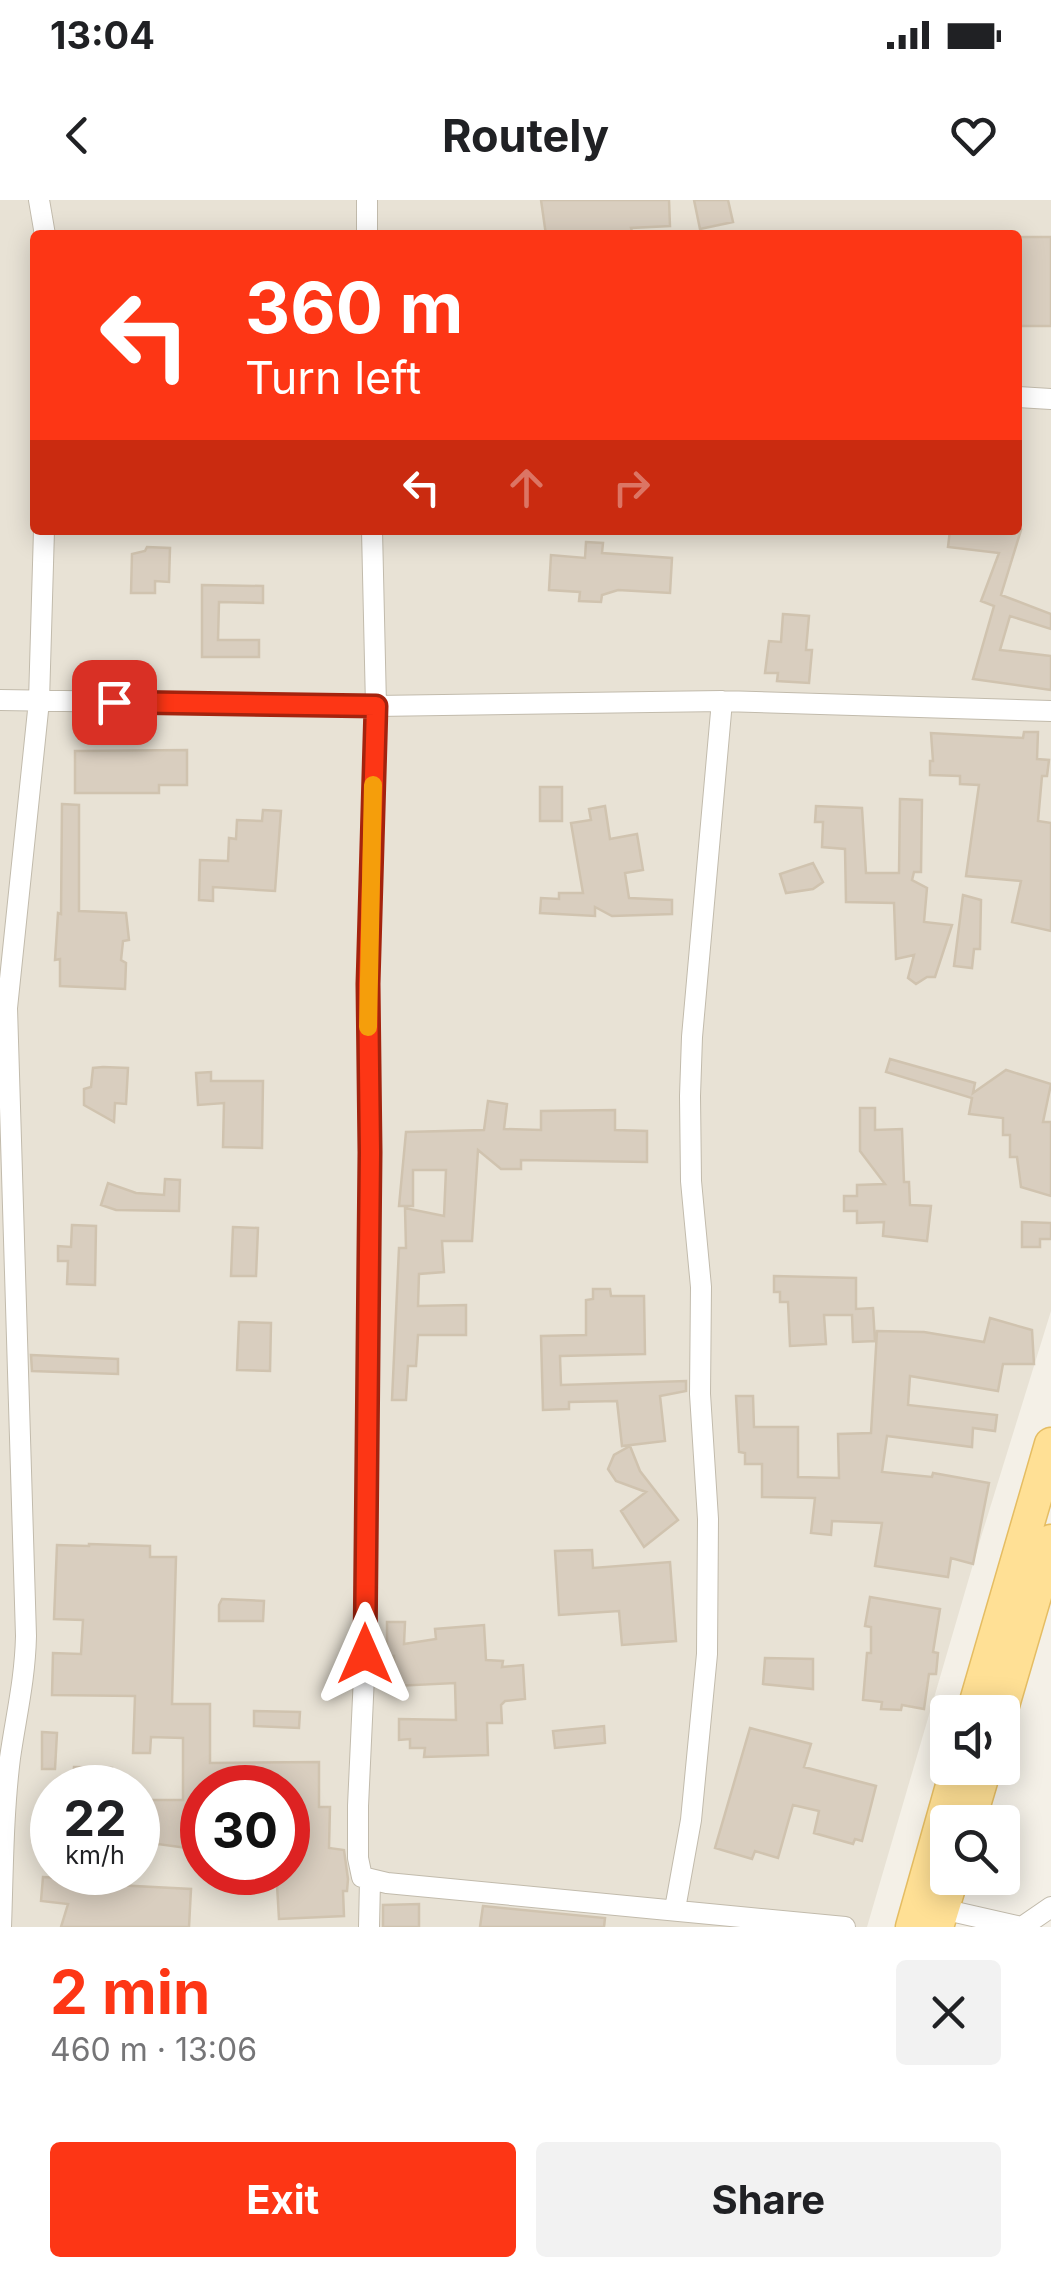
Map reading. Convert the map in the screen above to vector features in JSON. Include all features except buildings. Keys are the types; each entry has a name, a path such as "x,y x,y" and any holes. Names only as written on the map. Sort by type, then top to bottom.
{"main road":[{"path":"978,1695 1051,1444"},
{"path":"1006,1695 1051,1541"},
{"path":"912,1927 953,1785"}],"street":[{"path":"39,200 44,230"},
{"path":"366,200 366,230"},
{"path":"1022,396 1051,399"},
{"path":"1,1927 9,1719 25,1680 26,1636 3,1008 39,700 44,535"},
{"path":"372,535 376,706 368,984 365,1654 358,1806 362,1877 846,1927"},
{"path":"0,700 376,706 722,702 1051,711"},
{"path":"674,1910 690,1820 707,1654 708,1519 700,1394 701,1287 691,1181 690,1096 722,702"},
{"path":"369,1927 370,1880"},
{"path":"944,1905 1022,1927 1051,1907"}],"shaded area":[{"path":"0,200 1051,200 1051,1311 935,1695 930,1695 930,1711 867,1927 0,1927"}],"slow traffic":[{"path":"368,1027 373,785"}],"route":[{"path":"114,702 376,706 368,984 365,1654"}]}
